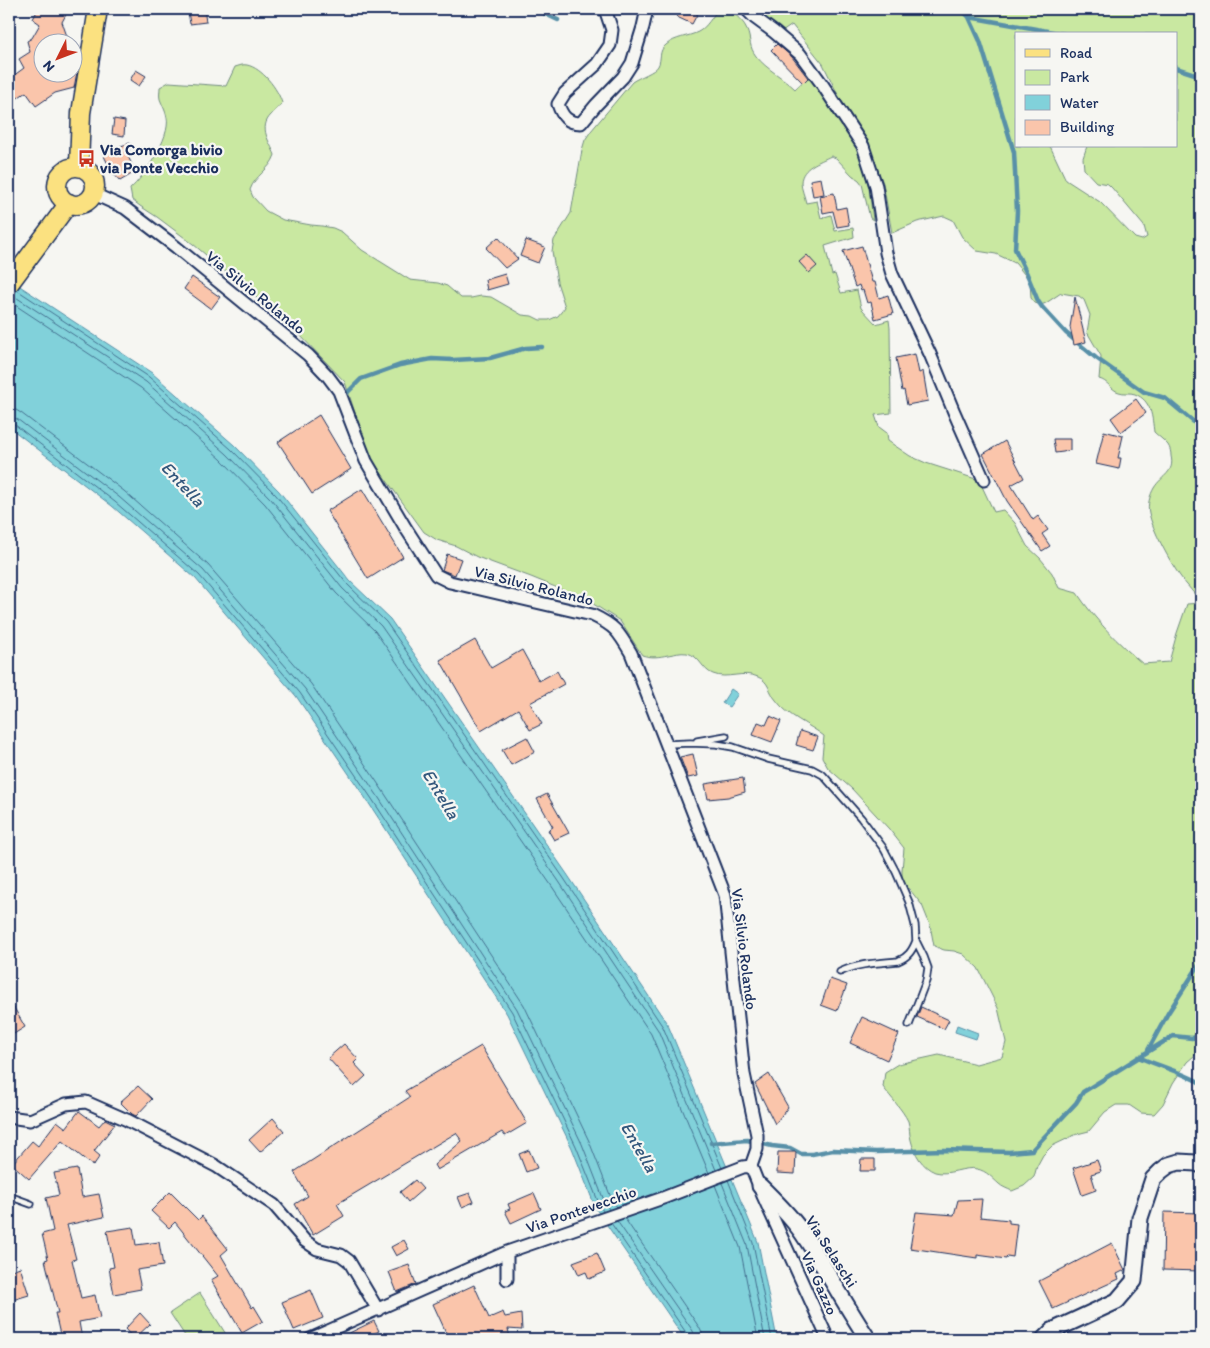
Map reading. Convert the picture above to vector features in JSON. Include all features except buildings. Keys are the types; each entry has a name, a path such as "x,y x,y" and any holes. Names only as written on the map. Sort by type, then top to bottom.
{"main road":[{"path":"79,166 81,113 98,9"},
{"path":"9,284 65,208 86,203 94,194 95,182 93,176 90,172 79,166 67,169 59,178 57,189 65,208"}],"street":[{"path":"605,9 612,30 610,45 597,64 565,93 558,104 561,114 573,123 581,123 623,77 632,63 647,9"},
{"path":"746,9 800,54 863,146 876,186 886,253 892,274 930,354 984,480"},
{"name":"Via Silvio Rolando","path":"94,194 125,208 176,247 308,355 327,375 339,391 366,461 405,528 436,575 450,582 592,615 608,623 619,633 631,653 725,895 744,1074 757,1135 757,1149 747,1167"},
{"path":"9,1117 30,1120 66,1104 86,1102 127,1120 216,1166 274,1205 305,1241 317,1249 341,1255 349,1261 378,1310"},
{"path":"1044,1339 1052,1331 1118,1301 1134,1280 1140,1218 1153,1179 1169,1165 1179,1162 1201,1165"},
{"name":"Via Gazzo","path":"747,1167 760,1186 828,1339"},
{"name":"Via Pontevecchio","path":"316,1338 510,1251 747,1167"},
{"name":"Via Selaschi","path":"760,1186 778,1203 803,1234 868,1339"},
{"path":"507,1279 510,1251"}],"lane":[{"path":"666,744 726,736"},
{"path":"690,742 733,747 768,759 812,769 823,775 861,818 884,849 896,872 909,902 915,925 916,942 928,968 926,981 909,1025"},
{"path":"840,972 861,964 904,959 912,952 916,942"},
{"path":"9,1196 31,1204"}],"green space":[{"path":"780,8 797,13 806,9 1201,9 1201,603 1171,563 1157,536 1148,510 1153,491 1171,466 1170,449 1154,432 1150,410 1141,397 1131,393 1116,391 1099,379 1101,356 1087,332 1090,315 1084,300 1079,296 1061,293 1041,305 1035,303 1031,298 1030,281 1015,263 996,254 977,251 962,237 953,220 944,216 917,222 892,233 883,183 868,145 840,99 823,64 792,25 782,32 765,21 753,9"},
{"path":"718,9 729,9 740,19 746,27 752,50 756,56 795,89 808,77 817,86 853,137 869,188 873,220 870,218 862,184 836,158 831,156 816,163 804,172 801,185 806,203 817,201 821,218 831,215 835,231 853,228 854,237 825,246 832,275 835,274 841,293 857,290 861,308 876,324 889,320 891,413 875,415 879,427 887,433 888,441 910,456 926,463 979,480 994,512 1003,510 1015,523 1027,546 1052,573 1059,588 1077,593 1107,631 1143,664 1169,662 1187,604 1201,603 1201,1050 1187,1062 1173,1083 1163,1104 1154,1114 1141,1113 1129,1105 1116,1105 1105,1112 1089,1131 1077,1134 1052,1146 1043,1155 1034,1177 1024,1186 1012,1191 981,1170 972,1168 940,1173 926,1167 914,1150 908,1121 883,1087 885,1072 898,1064 939,1055 976,1064 1002,1057 1006,1042 998,1008 978,968 963,954 934,946 930,925 922,905 902,880 904,848 852,789 828,768 822,757 824,736 786,711 762,679 747,674 718,676 709,672 695,657 687,653 655,657 642,655 620,621 587,600 477,557 456,546 437,540 424,532 369,456 345,382 297,332 193,244 132,200 130,189 149,166 165,135 167,118 160,99 160,87 169,82 226,86 235,67 247,65 258,70 269,80 282,103 272,113 265,125 266,135 275,155 270,165 255,180 250,190 253,197 266,211 283,220 333,228 342,232 362,250 410,280 438,283 447,286 461,298 491,297 522,315 532,316 540,320 549,320 558,316 565,307 557,282 552,251 554,240 571,213 585,140 632,82 656,68 664,47 673,40 701,30 707,25"},
{"path":"200,1293 229,1339 187,1339 170,1313"}],"water":[{"name":"Entella","path":"9,279 152,373 234,445 279,491 350,581 390,619 567,874 668,1025 758,1242 777,1339 685,1339 596,1209 572,1148 507,1014 296,696 195,578 112,506 9,427"},
{"path":"731,689 738,694 729,707 722,703"},
{"path":"957,1025 978,1033 976,1039 955,1032"}],"waterway":[{"path":"535,9 558,20"},
{"path":"961,9 969,17 1053,32"},
{"path":"969,17 980,41 1014,152 1017,211 1015,249 1038,301 1066,333 1096,358 1144,392 1165,398 1201,428"},
{"path":"1178,69 1201,76"},
{"path":"345,395 361,379 400,365 432,359 490,358 526,348 542,347"},
{"path":"1148,1050 1168,1013 1201,962"},
{"path":"711,1143 747,1140 790,1148 801,1154 833,1150 876,1152 944,1150 1009,1152 1032,1150 1076,1103 1083,1092 1173,1036 1192,1038 1201,1036"},
{"path":"1138,1057 1201,1083"}],"place":[{"name":"Via Comorga bivio via Ponte Vecchio","path":"86,158"}]}
